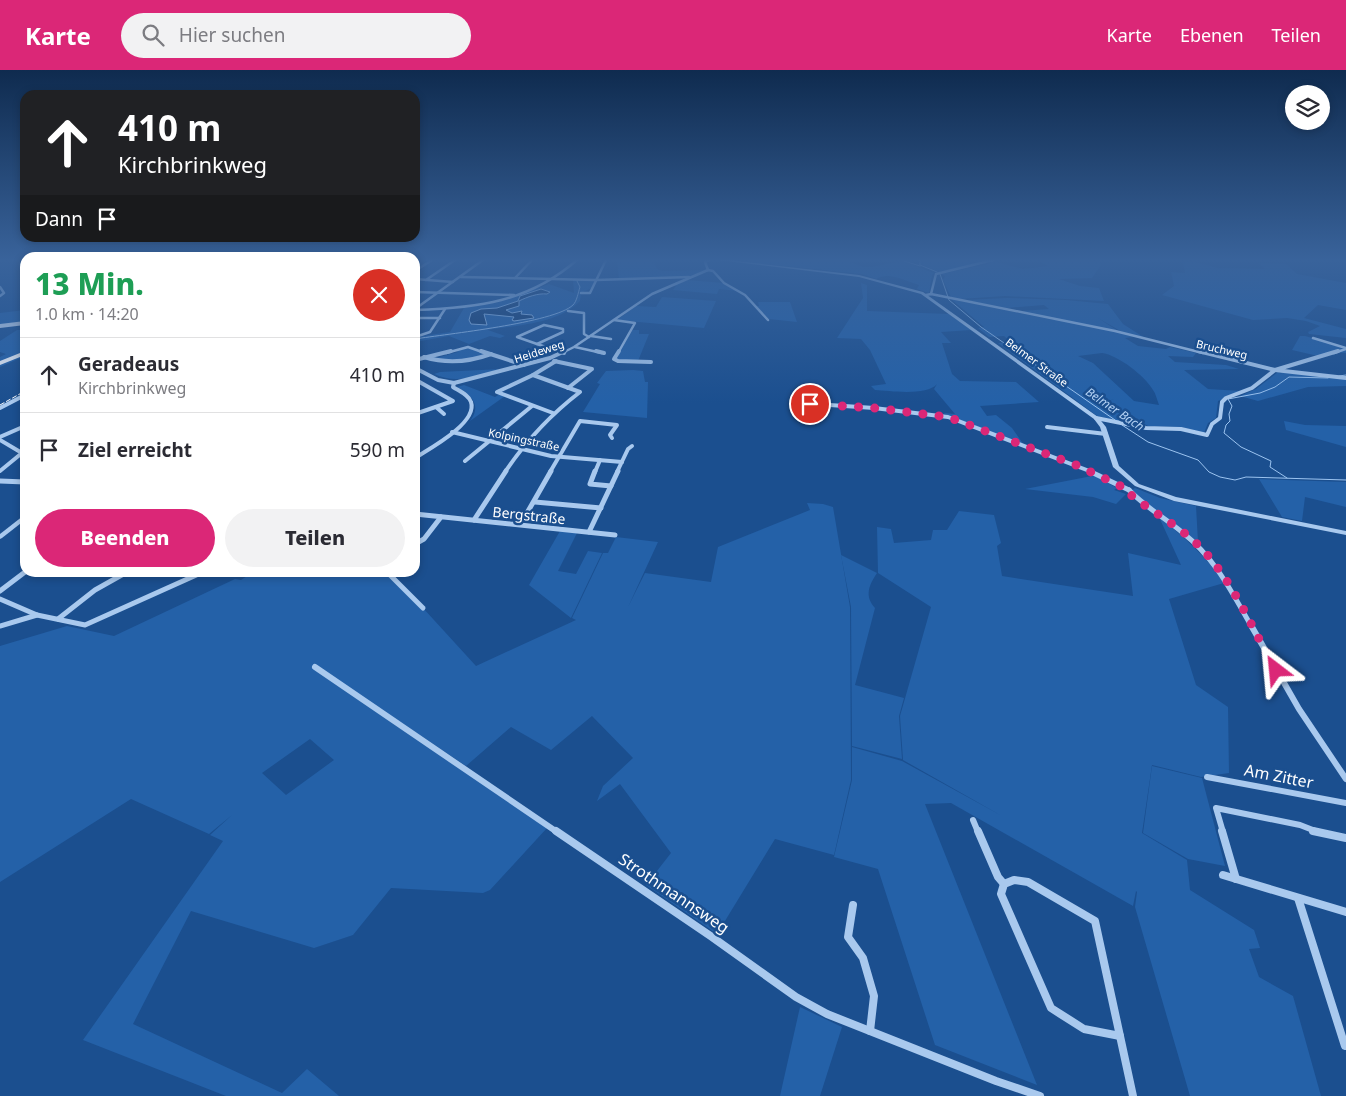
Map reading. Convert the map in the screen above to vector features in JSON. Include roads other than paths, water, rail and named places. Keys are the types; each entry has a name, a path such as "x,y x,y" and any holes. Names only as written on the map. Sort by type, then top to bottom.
{"highway":[{"path":"0,362 20,353"}],"main road":[{"path":"0,326 20,324"}],"street":[{"path":"420,310 454,308"},
{"name":"Heideweg","path":"454,383 549,359 564,353 631,308"},
{"path":"755,308 768,320"},
{"name":"Belmer Straße","path":"946,308 1096,418 1106,434 1116,467 1137,485 1174,499 1346,533"},
{"name":"Bruchweg","path":"998,308 1115,331 1275,370 1346,378"},
{"name":"Bruchweg","path":"1008,310 1022,308"},
{"path":"420,335 430,332 445,309"},
{"path":"568,311 584,313 584,334 611,339"},
{"path":"420,318 440,318"},
{"path":"613,320 635,323 614,359 618,361 651,362"},
{"path":"536,344 564,330 544,324 517,336 536,344 564,353"},
{"path":"1313,338 1346,348"},
{"path":"420,358 468,347 524,365"},
{"path":"574,347 604,353"},
{"path":"1096,418 1146,428 1181,429 1208,435 1212,424 1220,418 1222,402 1226,398 1252,388 1275,370 1346,348"},
{"path":"424,357 438,362 472,361 491,354"},
{"path":"549,359 592,369 568,388"},
{"path":"552,413 497,392 533,376 556,362"},
{"path":"420,370 442,381 454,383 453,386 471,400 472,409 466,422 420,454"},
{"path":"420,378 429,375"},
{"path":"474,520 522,448 552,413 580,392 533,376"},
{"path":"420,383 453,401 420,412"},
{"path":"0,408 20,398"},
{"path":"800,403 874,408 948,417 1076,465 1129,490 1136,499 1184,533 1217,566 1294,702 1346,779"},
{"path":"464,462 532,406"},
{"path":"436,407 444,414"},
{"path":"527,513 580,421 617,425 610,435 612,438"},
{"path":"1047,427 1106,434"},
{"path":"0,438 20,428"},
{"name":"Kolpingstraße","path":"452,432 560,456 622,462"},
{"path":"0,438 20,452"},
{"path":"589,532 628,449 632,446"},
{"path":"0,471 20,455"},
{"path":"600,460 590,484 611,486"},
{"path":"0,481 20,482"},
{"path":"1129,490 1137,485"},
{"path":"535,502 600,508"},
{"name":"Bergstraße","path":"420,515 615,535"},
{"path":"420,541 424,539 441,517"},
{"path":"0,537 20,522"},
{"path":"0,591 20,576"},
{"path":"58,619 95,590 118,577"},
{"path":"0,598 38,614 85,625 192,577"},
{"path":"392,577 423,608"},
{"path":"0,626 38,614"},
{"name":"Strothmannsweg","path":"315,667 712,937 796,997 828,1014 996,1081 1040,1096"},
{"name":"Am Zitter","path":"1207,777 1346,803"},
{"path":"1236,880 1216,808 1300,824 1310,830 1346,838"},
{"path":"973,820 998,877 1004,884"},
{"path":"1223,875 1346,912"},
{"path":"1004,884 1014,880 1028,882 1096,921 1133,1096"},
{"path":"1004,884 1001,894 1050,1008 1084,1028 1120,1036"},
{"path":"1298,898 1345,1046"},
{"path":"852,905 848,937 863,958 874,996 870,1031"}],"waterway":[{"path":"420,338 523,322 545,317 568,308"},
{"name":"Belmer Bach","path":"958,308 981,327 1115,420"},
{"path":"1339,376 1346,375"},
{"path":"1287,478 1270,467 1271,461 1241,447 1224,433 1226,425 1230,421 1229,414 1232,406 1228,399 1260,393 1275,387 1289,377 1328,378"},
{"name":"Belmer Bach","path":"1122,425 1148,442 1198,460 1209,472 1220,477 1235,480 1246,477 1346,480"}],"railway":[{"path":"0,405 20,394"}]}
